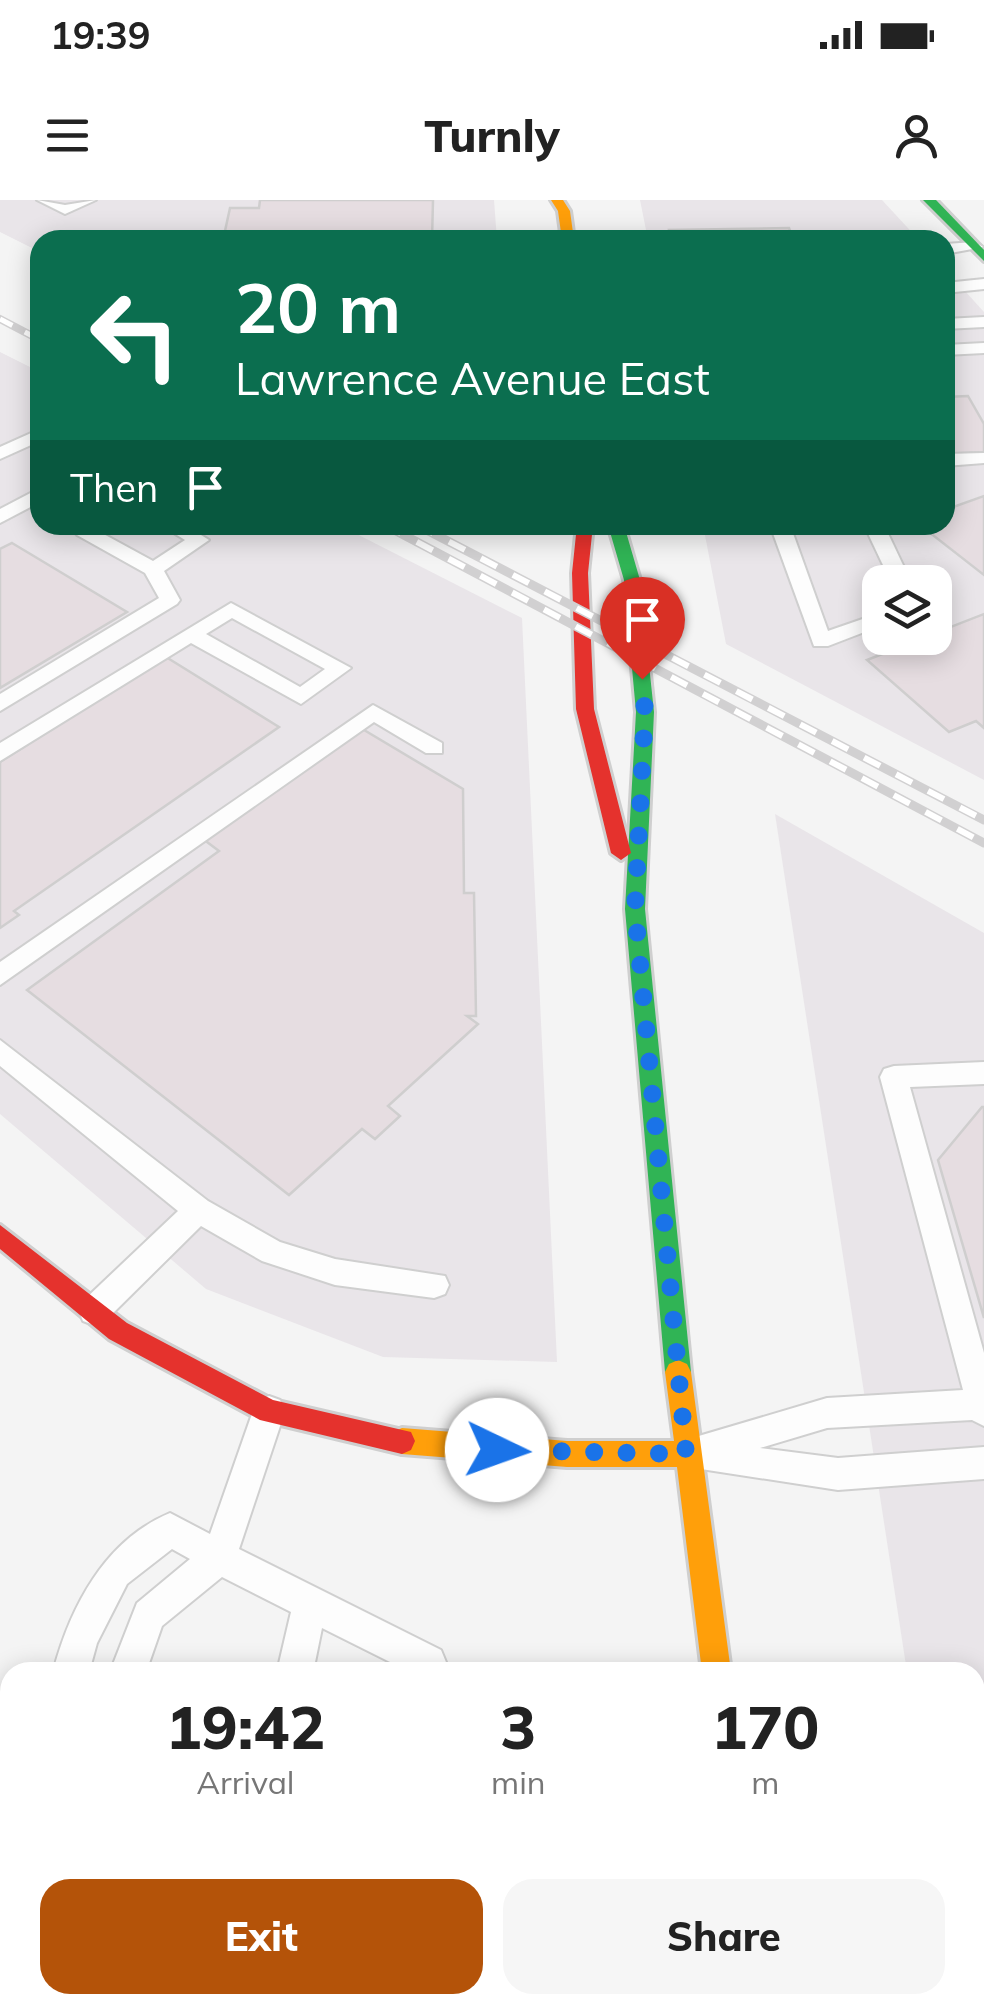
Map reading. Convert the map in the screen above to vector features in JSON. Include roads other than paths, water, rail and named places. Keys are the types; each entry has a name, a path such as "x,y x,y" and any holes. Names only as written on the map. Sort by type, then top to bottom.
{"main road":[{"path":"929,200 980,252"},
{"path":"563,204 567,230"},
{"path":"584,535 580,574 586,709 635,909"},
{"path":"619,535 632,580 645,712 635,909 686,1454 717,1662"},
{"path":"0,1235 118,1331 269,1411 427,1446 567,1454 686,1454"}],"lane":[{"path":"44,200 64,210 89,200"},
{"path":"955,250 980,252"},
{"path":"955,287 984,284"},
{"path":"955,323 984,322"},
{"path":"955,349 984,348"},
{"path":"0,454 30,439"},
{"path":"955,459 984,458"},
{"path":"0,517 30,500"},
{"path":"0,704 170,600 153,569 91,535"},
{"path":"153,569 199,540 190,535"},
{"path":"783,535 820,641 862,626"},
{"path":"879,535 893,565"},
{"path":"0,753 231,609 340,668 301,697 192,634"},
{"path":"0,974 373,712 434,748"},
{"path":"0,1050 198,1210 272,1252 335,1272 434,1285"},
{"path":"686,1454 827,1413 983,1406 894,1077 984,1073"},
{"path":"94,1311 198,1210"},
{"path":"132,1662 149,1615 219,1557 269,1411"},
{"path":"686,1454 838,1474 984,1463"},
{"path":"74,1662 80,1638 115,1572 170,1530 426,1662"},
{"path":"297,1662 310,1604"}],"railway":[{"path":"0,319 30,335"},
{"path":"404,535 984,843"},
{"path":"436,535 984,820"}]}
